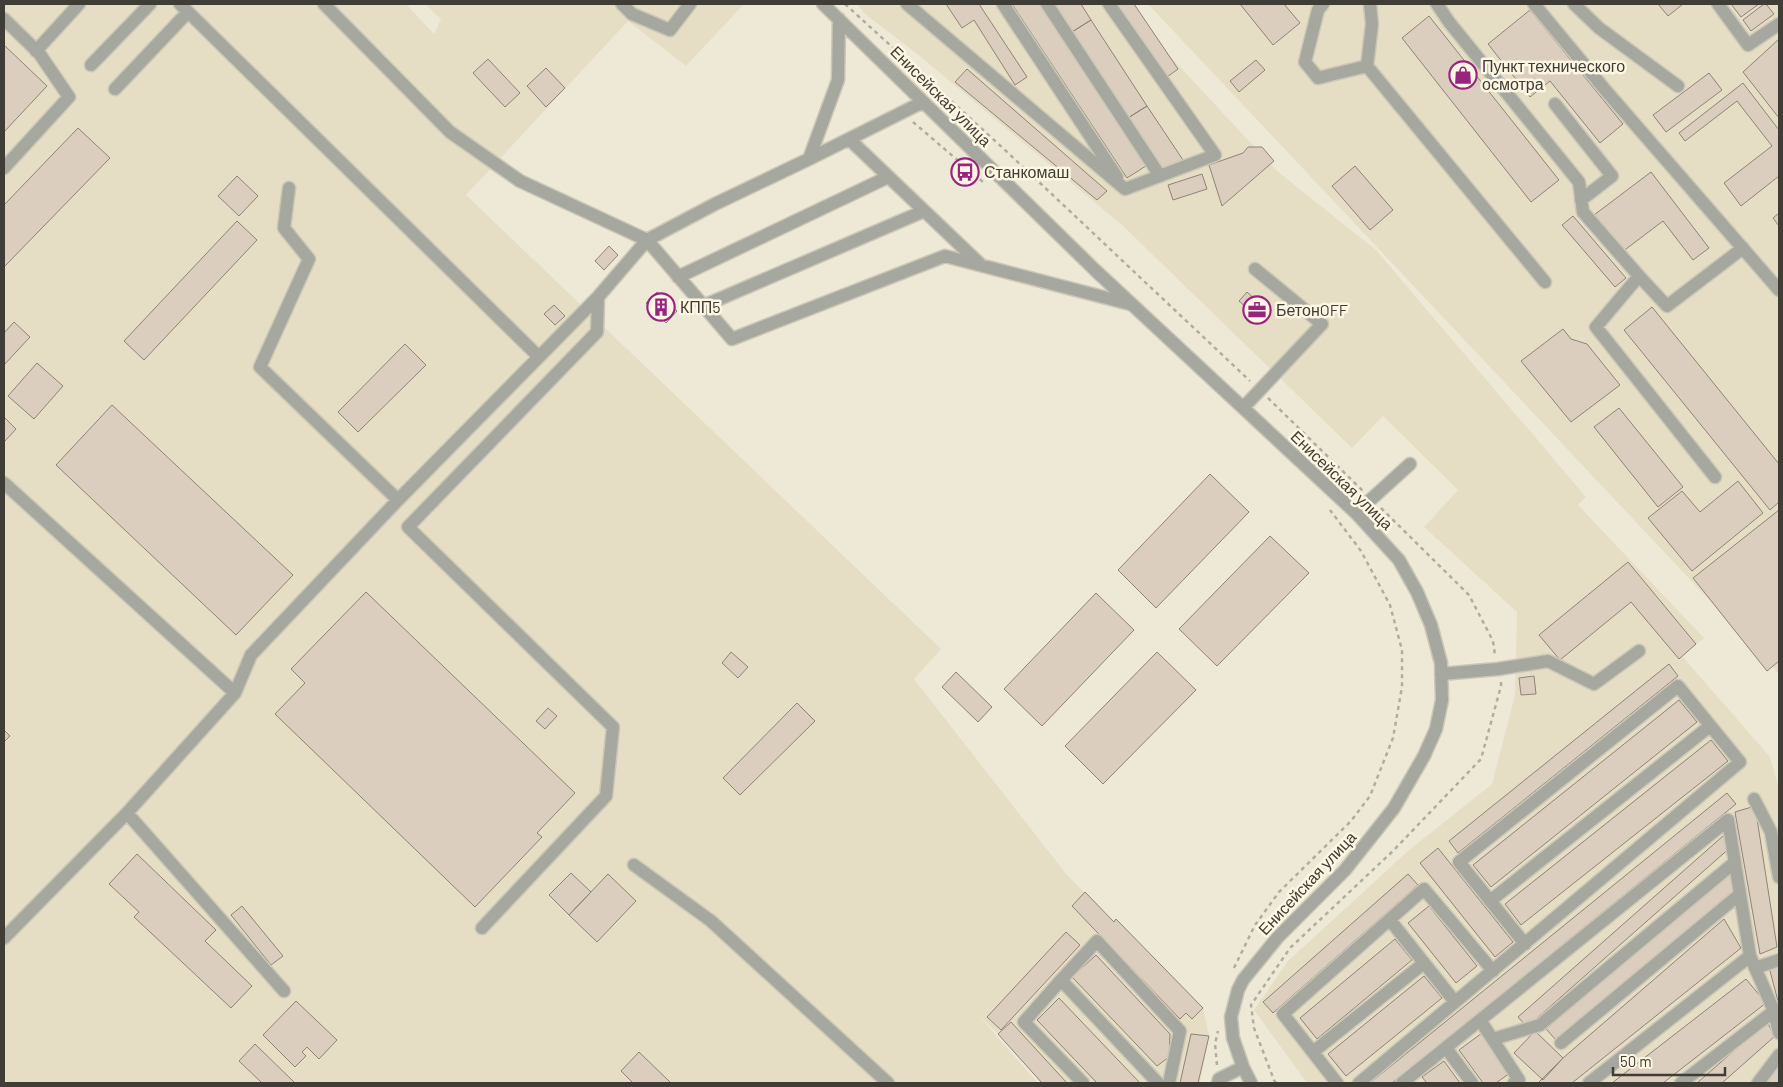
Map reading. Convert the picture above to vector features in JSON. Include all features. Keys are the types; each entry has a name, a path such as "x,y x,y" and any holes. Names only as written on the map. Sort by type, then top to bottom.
{"street":[{"path":"36,51 79,4"},
{"path":"91,65 150,4"},
{"path":"324,4 450,132 520,181 647,240 732,339 945,256 1132,305"},
{"path":"622,4 632,14 670,30 690,4"},
{"name":"Енисейская улица","path":"823,4 1132,305 1356,513 1399,560 1418,592 1431,625 1441,663 1442,700 1436,729 1424,756 1394,808 1344,870 1278,937 1243,980 1238,990 1231,1017 1233,1038 1251,1083"},
{"path":"906,4 1125,189"},
{"path":"1003,4 1125,189"},
{"path":"1047,4 1160,176"},
{"path":"1109,4 1215,155 1125,189"},
{"path":"1370,4 1372,24 1367,66 1545,282"},
{"path":"1437,4 1448,22 1579,182 1583,212 1668,306 1743,248"},
{"path":"1534,4 1607,92 1779,290"},
{"path":"1574,4 1599,28 1678,86"},
{"path":"1718,4 1748,46 1779,24"},
{"path":"1318,6 1305,62 1318,78 1367,66"},
{"path":"115,89 184,8 539,357"},
{"path":"4,19 36,51 70,97 4,168"},
{"path":"809,159 838,80 839,19"},
{"path":"4,938 127,813 235,693 251,655 398,500 598,296 647,240 924,102"},
{"path":"1555,104 1612,176 1581,200"},
{"path":"849,140 982,266"},
{"path":"678,277 888,177"},
{"path":"289,188 284,228 309,259 260,367 398,500"},
{"path":"703,306 924,211"},
{"path":"1243,408 1322,324 1255,269"},
{"path":"1639,276 1596,326 1715,477"},
{"path":"482,928 606,796 613,727 408,527 598,332 598,296"},
{"path":"1356,513 1410,464"},
{"path":"4,483 235,693"},
{"path":"1441,674 1498,670 1548,661 1594,684 1639,651"},
{"path":"1360,1083 1455,1002 1493,971 1525,944 1740,762 1678,686 1459,862 1525,944"},
{"path":"1490,901 1710,726"},
{"path":"1754,799 1771,832 1779,877"},
{"path":"127,813 284,991"},
{"path":"1408,1082 1480,1020 1728,820 1753,962 1774,1011 1779,1033"},
{"path":"1493,1039 1540,1025 1735,862"},
{"path":"634,865 711,921 888,1083"},
{"path":"1337,1083 1283,1014 1424,889 1493,971"},
{"path":"1561,1043 1740,894"},
{"path":"1390,920 1455,1002"},
{"path":"1083,1083 1024,1022 1097,941 1180,1031 1169,1083"},
{"path":"1589,1083 1753,962 1779,960"},
{"path":"1313,1052 1424,963"},
{"path":"1061,980 1158,1083"},
{"path":"1681,1083 1774,1011"},
{"path":"1480,1020 1519,1080 1514,1083"},
{"path":"1446,1048 1472,1083"},
{"path":"1758,1083 1779,1056"},
{"path":"1218,1081 1243,1067"}],"path":[{"path":"845,4 1260,390 1469,595 1493,641 1501,686 1481,758 1392,850 1290,948 1251,1005 1254,1028 1276,1083"},
{"path":"903,112 984,183"},
{"path":"1231,973 1255,925 1279,892 1351,821 1370,796 1393,738 1402,687 1402,650 1393,614 1361,551 1330,510"},
{"path":"1218,1081 1215,1044 1219,1026"}],"shaded area":[{"path":"4,4 406,4 434,34 441,19 425,4 744,4 686,66 628,21 466,195 941,649 914,679 1067,875 1113,921 1116,919 1203,1008 1209,1036 1200,1083 1042,1083 998,1034 979,1016 1038,1083 4,1083"},
{"path":"857,4 1130,4 1143,27 1277,171 1376,250 1586,497 1578,505 1704,638 1682,656 1770,757 1779,788 1779,1083 1307,1083 1254,1010 1288,961 1408,851 1492,784 1515,695 1517,612 1424,527 1458,490 1383,416 1352,448 1123,226 921,57 865,14"},
{"path":"1148,4 1779,4 1779,674"}],"building":[{"path":"946,4 979,4 1027,77 1015,85 974,20 962,28"},
{"path":"1012,4 1043,4 1149,164 1127,178"},
{"path":"1054,4 1081,4 1091,20 1072,32"},
{"path":"1116,4 1134,4 1178,69 1167,77"},
{"path":"1240,4 1284,4 1300,23 1273,45"},
{"path":"1658,4 1683,4 1668,16"},
{"path":"1731,4 1759,4 1741,17"},
{"path":"1764,4 1774,14 1751,31 1743,20"},
{"path":"1530,10 1623,124 1600,143 1550,81 1530,97 1488,44"},
{"path":"1429,16 1559,180 1531,202 1402,38"},
{"path":"1091,20 1147,106 1128,118 1072,32"},
{"path":"1779,39 1779,118 1743,72"},
{"path":"4,45 47,86 4,132"},
{"path":"488,59 520,93 505,107 473,73"},
{"path":"1256,60 1265,70 1239,92 1230,81"},
{"path":"546,68 565,88 546,107 527,86"},
{"path":"967,69 1107,191 1097,200 955,82"},
{"path":"1709,73 1722,90 1666,132 1653,115"},
{"path":"1743,83 1779,130 1779,176 1741,206 1724,183 1772,146 1737,101 1685,141 1679,133"},
{"path":"1147,106 1183,160 1163,173 1128,118"},
{"path":"78,128 110,158 4,267 4,205"},
{"path":"1248,147 1262,147 1274,161 1222,206 1209,165 1243,153"},
{"path":"1355,166 1393,210 1370,230 1332,186"},
{"path":"1651,172 1709,248 1693,260 1663,221 1622,252 1594,215"},
{"path":"1202,174 1207,189 1173,200 1168,185"},
{"path":"237,176 258,196 239,216 218,196"},
{"path":"1779,213 1779,226 1773,218"},
{"path":"1573,216 1626,278 1615,287 1562,225"},
{"path":"237,221 257,240 144,360 124,341"},
{"path":"609,246 618,255 604,270 595,261"},
{"name":"КПП5","path":"657,292 677,311 666,323 646,303"},
{"path":"1247,292 1267,310 1259,319 1239,301"},
{"path":"554,305 565,316 555,325 544,314"},
{"path":"1652,307 1779,464 1779,502 1770,510 1624,330"},
{"path":"14,322 30,337 4,365 4,333"},
{"path":"1563,329 1571,339 1587,344 1620,385 1571,422 1521,361"},
{"path":"405,344 426,365 358,432 338,412"},
{"path":"37,363 63,386 34,419 8,396"},
{"path":"112,405 293,575 236,635 56,465"},
{"path":"1619,408 1683,487 1658,507 1594,427"},
{"path":"4,417 16,429 5,441 4,440"},
{"path":"1210,474 1249,512 1156,608 1118,570"},
{"path":"1738,481 1763,513 1692,571 1648,518 1682,491 1700,512"},
{"path":"1779,510 1779,661 1767,671 1693,578"},
{"path":"1270,536 1309,573 1217,666 1179,629"},
{"path":"1628,562 1696,644 1679,659 1631,602 1560,660 1539,635"},
{"path":"366,592 575,793 537,833 542,837 475,907 275,714 305,683 291,669"},
{"path":"1096,593 1134,630 1042,726 1004,689"},
{"path":"731,652 748,667 738,678 722,663"},
{"path":"1157,652 1196,690 1103,784 1065,746"},
{"path":"1669,664 1678,676 1458,853 1449,841"},
{"path":"956,672 992,707 978,722 942,687"},
{"path":"1534,676 1536,694 1521,695 1519,678"},
{"path":"1679,700 1697,722 1491,887 1473,865"},
{"path":"797,703 815,721 740,795 723,778"},
{"path":"548,708 557,716 545,729 536,721"},
{"path":"4,730 10,736 4,742"},
{"path":"1711,740 1728,761 1521,925 1505,904"},
{"path":"1727,793 1736,804 1392,1083 1370,1083"},
{"path":"1755,806 1777,947 1760,954 1735,812"},
{"path":"1723,836 1732,846 1527,1027 1518,1017"},
{"path":"1438,848 1513,942 1495,957 1420,863"},
{"path":"137,854 216,930 205,941 252,986 231,1008 134,917 139,912 109,884"},
{"path":"571,873 591,892 569,915 549,895"},
{"path":"608,874 636,901 597,942 569,915"},
{"path":"1408,874 1418,885 1273,1013 1263,1002"},
{"path":"1729,874 1736,890 1556,1040 1546,1029"},
{"path":"1085,892 1114,922 1116,919 1203,1008 1192,1019 1186,1013 1180,1019 1072,906"},
{"path":"242,906 283,956 271,965 231,915"},
{"path":"1429,906 1477,966 1456,983 1408,923"},
{"path":"1724,919 1741,948 1572,1083 1538,1083 1563,1058"},
{"path":"1066,932 1080,945 1001,1030 987,1017"},
{"path":"1395,939 1412,960 1317,1039 1300,1018"},
{"path":"1096,955 1170,1034 1169,1057 1157,1066 1072,977"},
{"path":"1779,964 1779,1005 1769,967"},
{"path":"1424,976 1442,998 1346,1076 1328,1054"},
{"path":"1746,979 1766,1003 1663,1083 1612,1083"},
{"path":"1059,998 1140,1083 1097,1083 1037,1020"},
{"path":"296,1001 337,1040 319,1059 307,1047 302,1052 306,1056 295,1067 263,1035"},
{"path":"1011,1022 1067,1083 1042,1083 998,1034"},
{"path":"1767,1022 1775,1036 1722,1083 1697,1083"},
{"path":"1535,1031 1563,1058 1543,1080 1514,1053"},
{"path":"1482,1033 1510,1073 1496,1083 1483,1083 1459,1050"},
{"path":"1191,1034 1209,1036 1198,1083 1180,1083"},
{"path":"255,1044 295,1083 262,1083 239,1061"},
{"path":"639,1052 671,1083 633,1083 621,1071"},
{"path":"1779,1060 1779,1083 1761,1083"},
{"path":"1444,1061 1460,1083 1427,1083 1422,1077"}],"place":[{"name":"Пункт технического осмотра","path":"1463,75"},
{"name":"Станкомаш","path":"965,172"},
{"name":"КПП5","path":"661,307"},
{"name":"БетонOFF","path":"1257,310"}]}
